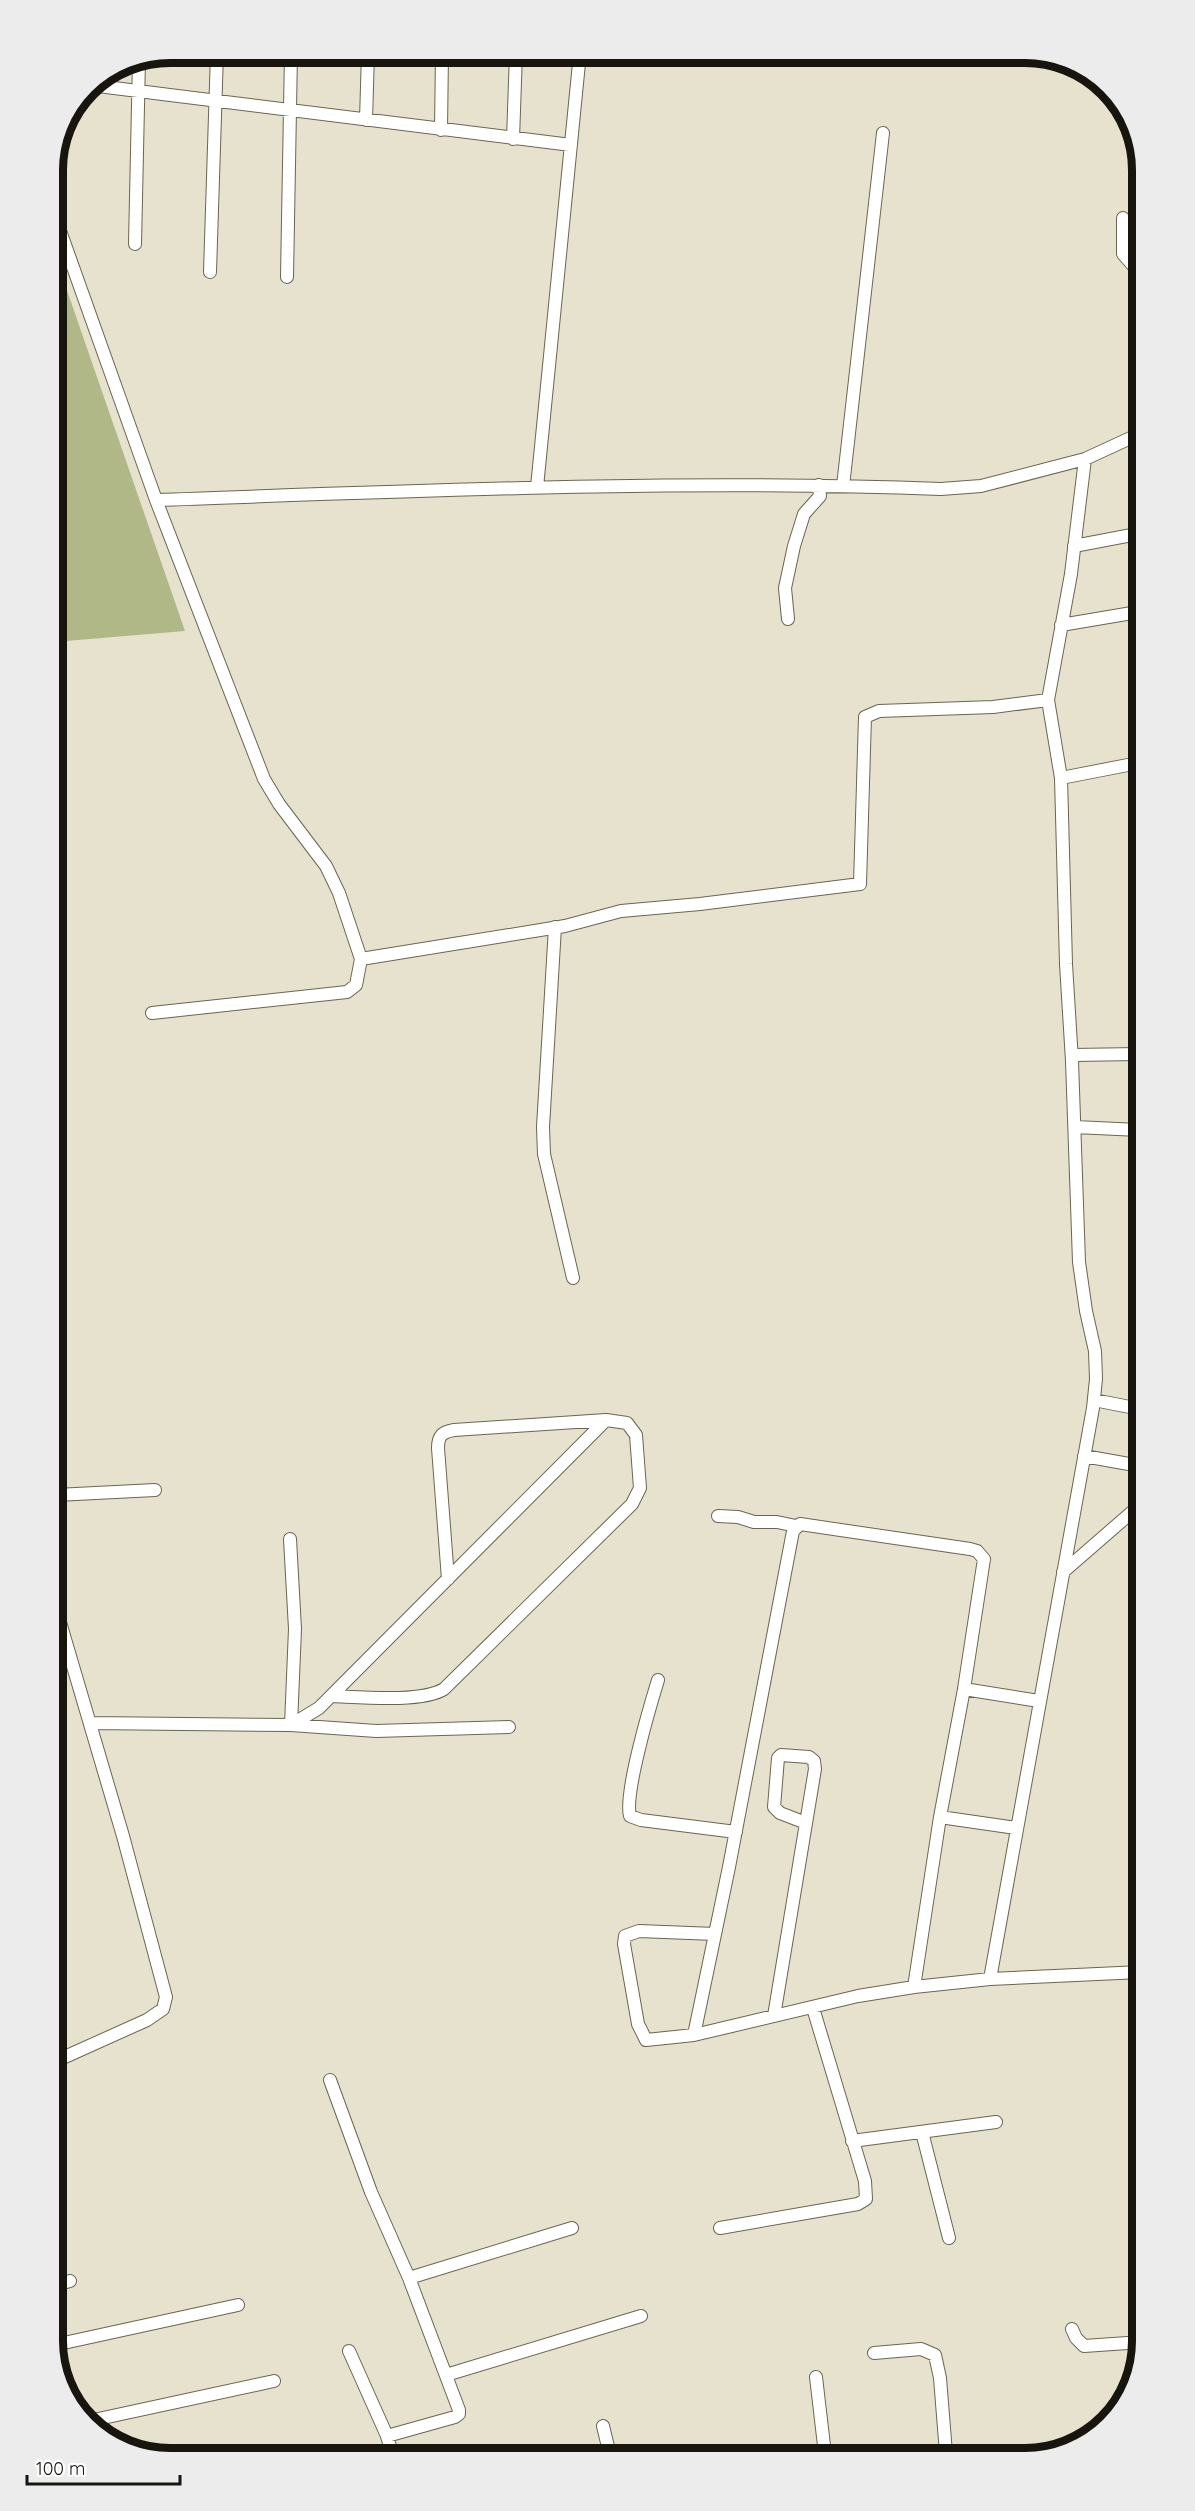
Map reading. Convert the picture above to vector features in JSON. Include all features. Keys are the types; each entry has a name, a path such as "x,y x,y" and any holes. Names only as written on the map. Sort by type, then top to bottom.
{"street":[{"path":"210,272 217,63"},
{"path":"288,277 291,63"},
{"path":"366,120 368,63"},
{"path":"441,130 442,63"},
{"path":"513,139 516,63"},
{"path":"537,487 579,63"},
{"path":"135,244 139,68"},
{"path":"103,87 571,145"},
{"path":"843,486 883,133"},
{"path":"1123,218 1123,254 1132,264"},
{"path":"63,239 156,500 270,791 326,866 339,893 361,959 356,985 347,992 152,1013"},
{"path":"156,500 699,484 941,489 981,486 1085,459 1132,437"},
{"path":"990,1979 1094,1400 1095,1351 1079,1262 1072,1055 1066,964 1061,778 1048,700 1074,546 1085,459"},
{"path":"788,619 785,588 794,546 804,514 820,496 819,485"},
{"path":"1074,546 1132,535"},
{"path":"1061,625 1132,613"},
{"path":"361,959 555,927 621,911 856,886 861,881 865,717 879,711 993,707 1048,700"},
{"path":"1061,778 1132,764"},
{"path":"555,927 543,1127 544,1154 573,1278"},
{"path":"1072,1055 1132,1054"},
{"path":"1075,1126 1132,1130"},
{"path":"1094,1400 1132,1407"},
{"path":"331,1696 417,1697 437,1694 444,1689 632,1504 640,1488 636,1435 633,1428 627,1423 606,1420 454,1430 442,1433 439,1437 438,1448 448,1579"},
{"path":"291,1725 312,1714 331,1696 606,1420"},
{"path":"1084,1456 1132,1465"},
{"path":"63,1495 155,1490"},
{"path":"1063,1572 1132,1512"},
{"path":"718,1516 796,1526 810,1523 970,1549 982,1555 984,1565 940,1817 914,1987"},
{"path":"694,2035 736,1832 783,1579 796,1526"},
{"path":"290,1539 295,1629 291,1725"},
{"path":"63,1632 135,1880 165,1989 166,2003 163,2009 147,2020 63,2058"},
{"path":"63,1659 70,1656"},
{"path":"658,1680 632,1787 628,1807 630,1816 640,1820 736,1832"},
{"path":"964,1689 1039,1701"},
{"path":"90,1723 291,1725 376,1731 509,1727"},
{"path":"774,2016 815,1776 814,1761 809,1758 781,1755 778,1758 774,1807 780,1813 806,1823"},
{"path":"940,1817 1016,1828"},
{"path":"715,1934 639,1931 629,1934 625,1939 638,2024 644,2037 650,2040 694,2035 858,1996 914,1987 990,1979 1132,1972"},
{"path":"720,2228 864,2201 867,2196 813,2008"},
{"path":"330,2080 371,2192 409,2278 459,2410 459,2414 387,2436"},
{"path":"852,2141 996,2122"},
{"path":"922,2132 949,2238"},
{"path":"409,2278 572,2228"},
{"path":"63,2343 238,2305"},
{"path":"446,2375 641,2316"},
{"path":"1072,2329 1080,2344 1084,2346 1132,2343"},
{"path":"874,2353 921,2349 935,2355 940,2378 946,2448"},
{"path":"350,2351 390,2448"},
{"path":"816,2377 824,2448"},
{"path":"97,2419 274,2381"},
{"path":"603,2426 608,2448"}],"green space":[{"path":"63,279 185,631 63,641"}]}
